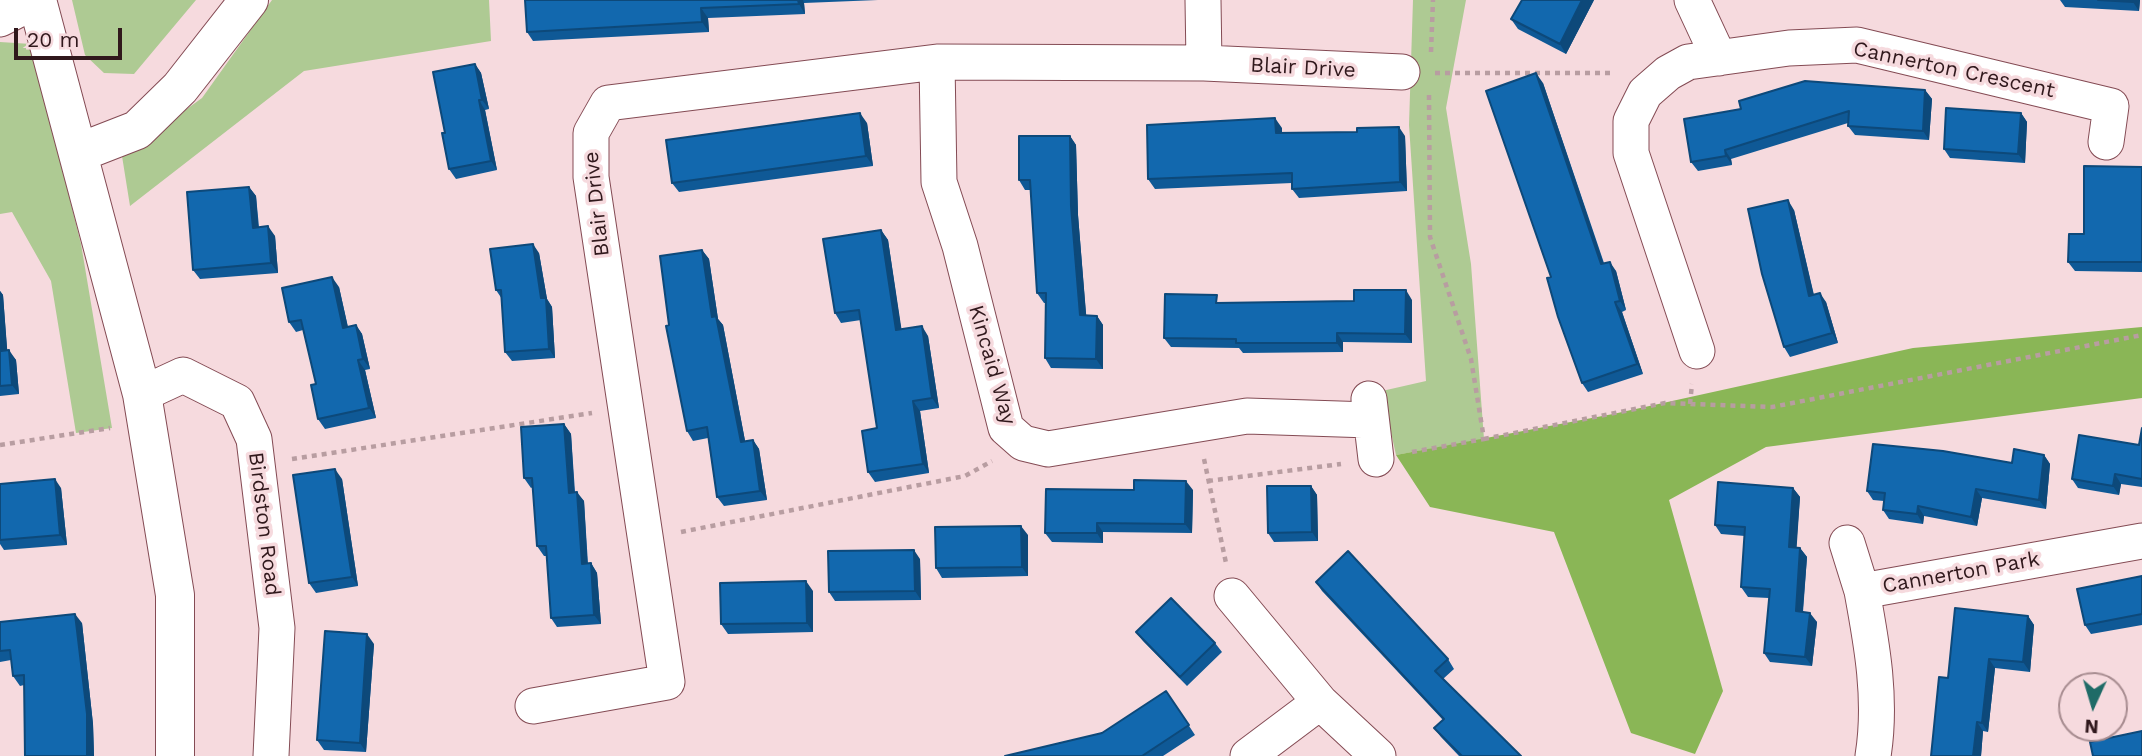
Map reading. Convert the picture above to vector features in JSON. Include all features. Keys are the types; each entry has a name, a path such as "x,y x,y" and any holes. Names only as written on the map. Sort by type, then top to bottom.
{"main road":[{"path":"37,0 144,408 175,595 175,756"},
{"path":"78,153 137,130 180,88 249,0"}],"street":[{"path":"0,19 37,0"},
{"path":"1203,0 1204,63"},
{"path":"1692,0 1719,58"},
{"name":"Cannerton Crescent","path":"1697,351 1631,153 1631,121 1645,93 1668,73 1688,62 1788,48 1857,45 2111,106 2106,142"},
{"name":"Blair Drive","path":"533,706 667,682 591,177 591,134 608,103 937,61 1204,63 1423,73"},
{"name":"Kincaid Way","path":"937,61 939,182 960,246 1006,428 1023,443 1048,449 1247,416 1370,409 1376,459"},
{"name":"Birdston Road","path":"144,408 183,375 237,402 254,439 277,628 271,756"},
{"name":"Cannerton Park","path":"1873,756 1877,731 1874,660 1861,591 2142,541"},
{"path":"1847,543 1861,591"},
{"path":"1232,596 1320,702 1378,756"},
{"path":"1248,756 1320,702"}],"path":[{"path":"1433,0 1423,73 1430,237 1471,359 1484,439"},
{"path":"1423,73 1668,73"},
{"path":"1208,481 1376,459 1665,403 1772,407 2142,335"},
{"path":"0,445 144,408"},
{"path":"257,464 626,408"},
{"path":"1197,424 1232,596"},
{"path":"646,539 965,476 1023,443"}],"green space":[{"path":"72,0 196,0 134,74 104,73 85,55"},
{"path":"272,0 489,0 491,41 304,71 130,206 122,156 202,98"},
{"path":"1413,0 1466,0 1446,108 1471,264 1484,439 1396,455 1382,391 1426,381 1409,125"},
{"path":"0,42 31,44 81,244 112,428 76,433 51,281 12,212 0,214"},
{"path":"2142,327 2142,398 1766,447 1669,500 1723,691 1695,754 1631,733 1554,532 1430,507 1396,455 1613,414 1913,348"}],"building":[{"path":"525,0 798,0 799,4 701,8 702,22 527,32"},
{"path":"1522,0 1582,0 1560,44 1511,19"},
{"path":"2098,0 2133,0 2133,2"},
{"path":"475,64 491,161 449,169 433,72"},
{"path":"1536,73 1601,264 1610,262 1620,301 1615,302 1637,364 1582,383 1558,317 1547,278 1551,277 1486,91"},
{"path":"1805,81 1925,90 1923,131 1848,126 1849,111 1725,150 1726,156 1691,162 1684,119 1741,109 1739,101"},
{"path":"1946,108 2021,113 2018,154 1944,149"},
{"path":"860,113 866,156 672,183 666,140"},
{"path":"1275,118 1276,133 1357,132 1357,128 1399,127 1400,182 1292,189 1292,173 1148,179 1147,125"},
{"path":"1019,136 1070,136 1071,206 1080,315 1097,316 1096,359 1045,358 1046,293 1037,293 1030,180 1019,180"},
{"path":"2084,166 2142,167 2142,262 2068,262 2069,234 2084,234"},
{"path":"249,187 253,228 268,226 271,263 193,270 187,192"},
{"path":"1788,200 1809,296 1820,293 1832,333 1784,347 1762,274 1748,209"},
{"path":"881,230 896,330 922,326 932,398 913,401 923,464 868,472 862,431 877,428 859,310 835,313 823,239"},
{"path":"533,244 541,298 546,298 549,349 505,352 501,290 496,290 490,249"},
{"path":"702,250 712,317 716,316 741,442 753,440 760,491 717,497 707,427 687,431 666,326 669,325 660,256"},
{"path":"332,277 343,328 356,325 363,359 358,360 369,408 318,419 311,385 316,384 301,320 289,322 282,288"},
{"path":"1354,290 1406,290 1405,334 1337,333 1337,343 1236,343 1236,339 1164,338 1165,294 1217,295 1216,303 1354,301"},
{"path":"0,334 1,351 9,350 12,385 0,386"},
{"path":"564,424 569,493 577,492 582,564 591,563 594,615 551,618 546,546 537,546 532,478 524,478 521,427"},
{"path":"2142,428 2142,479 2115,474 2113,486 2072,479 2079,435 2139,445"},
{"path":"1873,444 1943,451 2012,463 2014,449 2044,455 2039,500 1976,489 1971,517 1918,506 1917,514 1883,510 1885,493 1867,491"},
{"path":"335,469 352,577 309,583 293,475"},
{"path":"55,479 60,535 0,540 0,484"},
{"path":"1134,480 1186,481 1185,524 1097,523 1097,533 1045,533 1046,489 1134,490"},
{"path":"1718,482 1793,488 1789,547 1800,548 1796,611 1810,613 1805,657 1764,653 1770,589 1741,587 1745,527 1715,525"},
{"path":"1267,486 1311,486 1312,532 1268,533"},
{"path":"1021,526 1022,567 936,568 935,527"},
{"path":"914,550 915,591 829,592 828,551"},
{"path":"1348,551 1448,659 1435,671 1521,756 1462,756 1434,728 1444,719 1316,582"},
{"path":"2142,576 2142,614 2085,625 2077,589"},
{"path":"806,581 807,623 721,624 720,583"},
{"path":"1171,598 1215,643 1180,677 1136,632"},
{"path":"1955,608 2028,616 2023,662 1989,659 1982,723 1977,722 1973,756 1931,756 1939,677 1948,678"},
{"path":"75,614 87,714 87,756 25,756 24,675 13,676 10,650 0,651 0,622"},
{"path":"325,631 367,634 360,743 317,740"},
{"path":"1166,691 1189,725 1142,756 1005,756 1102,733"},
{"path":"2142,731 2142,756 2093,756 2090,742 2128,742 2128,734"}]}
